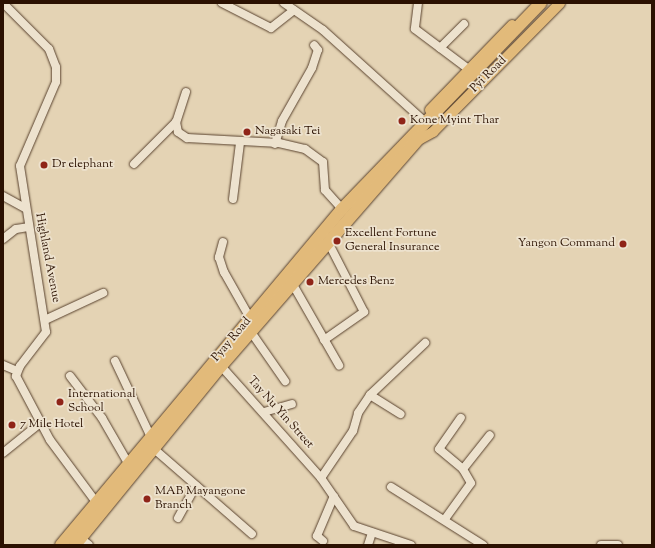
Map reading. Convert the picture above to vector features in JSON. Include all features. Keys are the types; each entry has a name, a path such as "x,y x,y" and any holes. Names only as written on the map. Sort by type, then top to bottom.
{"highway":[{"name":"Pyay Road","path":"61,545 153,448 413,140 541,3"},
{"name":"Pyay Road","path":"81,543 99,506 128,463 150,435 342,209 550,3"}],"main road":[{"name":"Pyi Road","path":"413,140 422,119 467,68 535,3"},
{"name":"Pyi Road","path":"413,140 433,132 560,3"}],"street":[{"name":"Highland Avenue","path":"3,3 49,49 56,67 56,82 21,160 28,227 47,319 43,340 17,371"},
{"path":"222,3 271,28 294,10"},
{"path":"284,3 323,30 422,119"},
{"path":"418,3 416,29 467,68"},
{"path":"440,48 464,24"},
{"path":"275,144 282,121 312,68 318,50 314,45"},
{"path":"134,164 176,122 186,92"},
{"path":"176,122 178,132 187,138 240,143 275,144 305,149 318,155 323,162 325,190 342,209"},
{"path":"234,200 240,143"},
{"path":"3,196 25,208"},
{"path":"3,239 16,229 28,227"},
{"path":"223,242 219,257 224,272 250,318"},
{"path":"324,340 364,312 328,242"},
{"path":"292,283 339,365"},
{"path":"47,319 103,294"},
{"path":"250,332 285,381"},
{"path":"321,478 352,431 358,413 370,395 425,343"},
{"path":"115,361 150,435"},
{"path":"3,365 17,371 40,423 99,506"},
{"name":"Tay Nu Yin Street","path":"221,366 264,412 321,478 354,526 411,545"},
{"path":"70,376 102,418 128,463"},
{"path":"370,395 401,414"},
{"path":"264,412 292,404"},
{"path":"445,519 472,483 463,469 439,449 461,418"},
{"path":"3,453 40,423"},
{"path":"463,469 490,435"},
{"path":"153,448 252,534"},
{"path":"178,518 196,486"},
{"path":"391,487 445,519 483,545"},
{"path":"322,541 318,536 334,496"},
{"path":"368,545 372,533"},
{"path":"603,544 618,545"}],"place":[{"name":"Kone Myint Thar","path":"402,121"},
{"name":"Nagasaki Tei","path":"247,132"},
{"name":"Dr elephant","path":"44,165"},
{"name":"Excellent Fortune General Insurance","path":"337,241"},
{"name":"Yangon Command","path":"623,244"},
{"name":"Mercedes Benz","path":"310,282"},
{"name":"International School","path":"60,402"},
{"name":"7 Mile Hotel","path":"12,425"},
{"name":"MAB Mayangone Branch","path":"147,499"}]}
